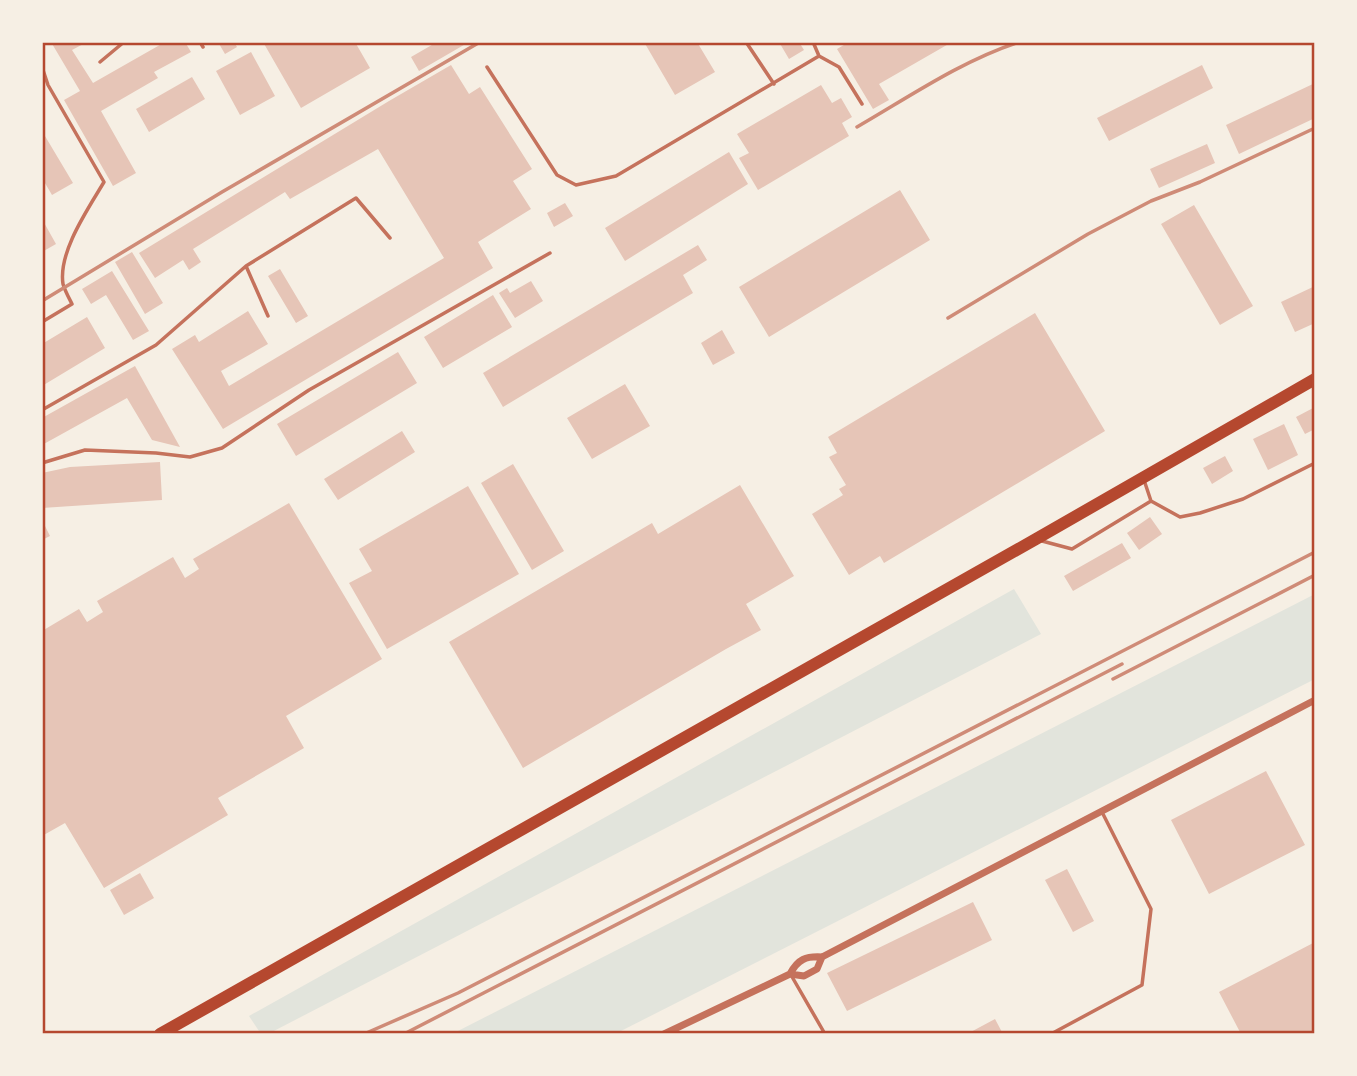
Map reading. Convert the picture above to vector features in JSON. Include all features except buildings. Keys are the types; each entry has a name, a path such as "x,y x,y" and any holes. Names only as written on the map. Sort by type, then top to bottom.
{"highway":[{"path":"160,1034 1315,379"}],"street":[{"path":"790,974 795,964 810,956 822,957 1315,700"},
{"path":"664,1034 790,974 804,976 817,969 822,957"}],"lane":[{"path":"100,62 124,42"},
{"path":"200,42 203,47"},
{"path":"746,42 774,84"},
{"path":"813,42 819,56 839,67 862,104"},
{"path":"487,67 557,175 576,185 616,176 819,56"},
{"path":"42,67 48,85 104,182 72,238 62,274 64,288 72,304 42,322"},
{"path":"42,410 156,345 246,266 356,198 390,238"},
{"path":"42,463 86,450 190,457 222,448 309,390 550,253"},
{"path":"246,266 268,316"},
{"path":"1142,477 1151,501 1180,517 1243,499 1315,463"},
{"path":"1036,539 1072,549 1151,501"},
{"path":"1051,1034 1142,985 1151,909 1102,812"},
{"path":"790,974 825,1034"}],"shaded area":[{"path":"1014,589 1041,634 268,1034 261,1034 249,1016"},
{"path":"1315,594 1315,679 615,1034 452,1034"}],"railway":[{"path":"42,301 222,192 480,42"},
{"path":"857,127 956,69 1019,42"},
{"path":"948,318 1088,234 1151,201 1200,182 1315,128"},
{"path":"364,1034 458,993 1315,552"},
{"path":"1113,679 1315,575"},
{"path":"404,1034 1122,664"}]}
